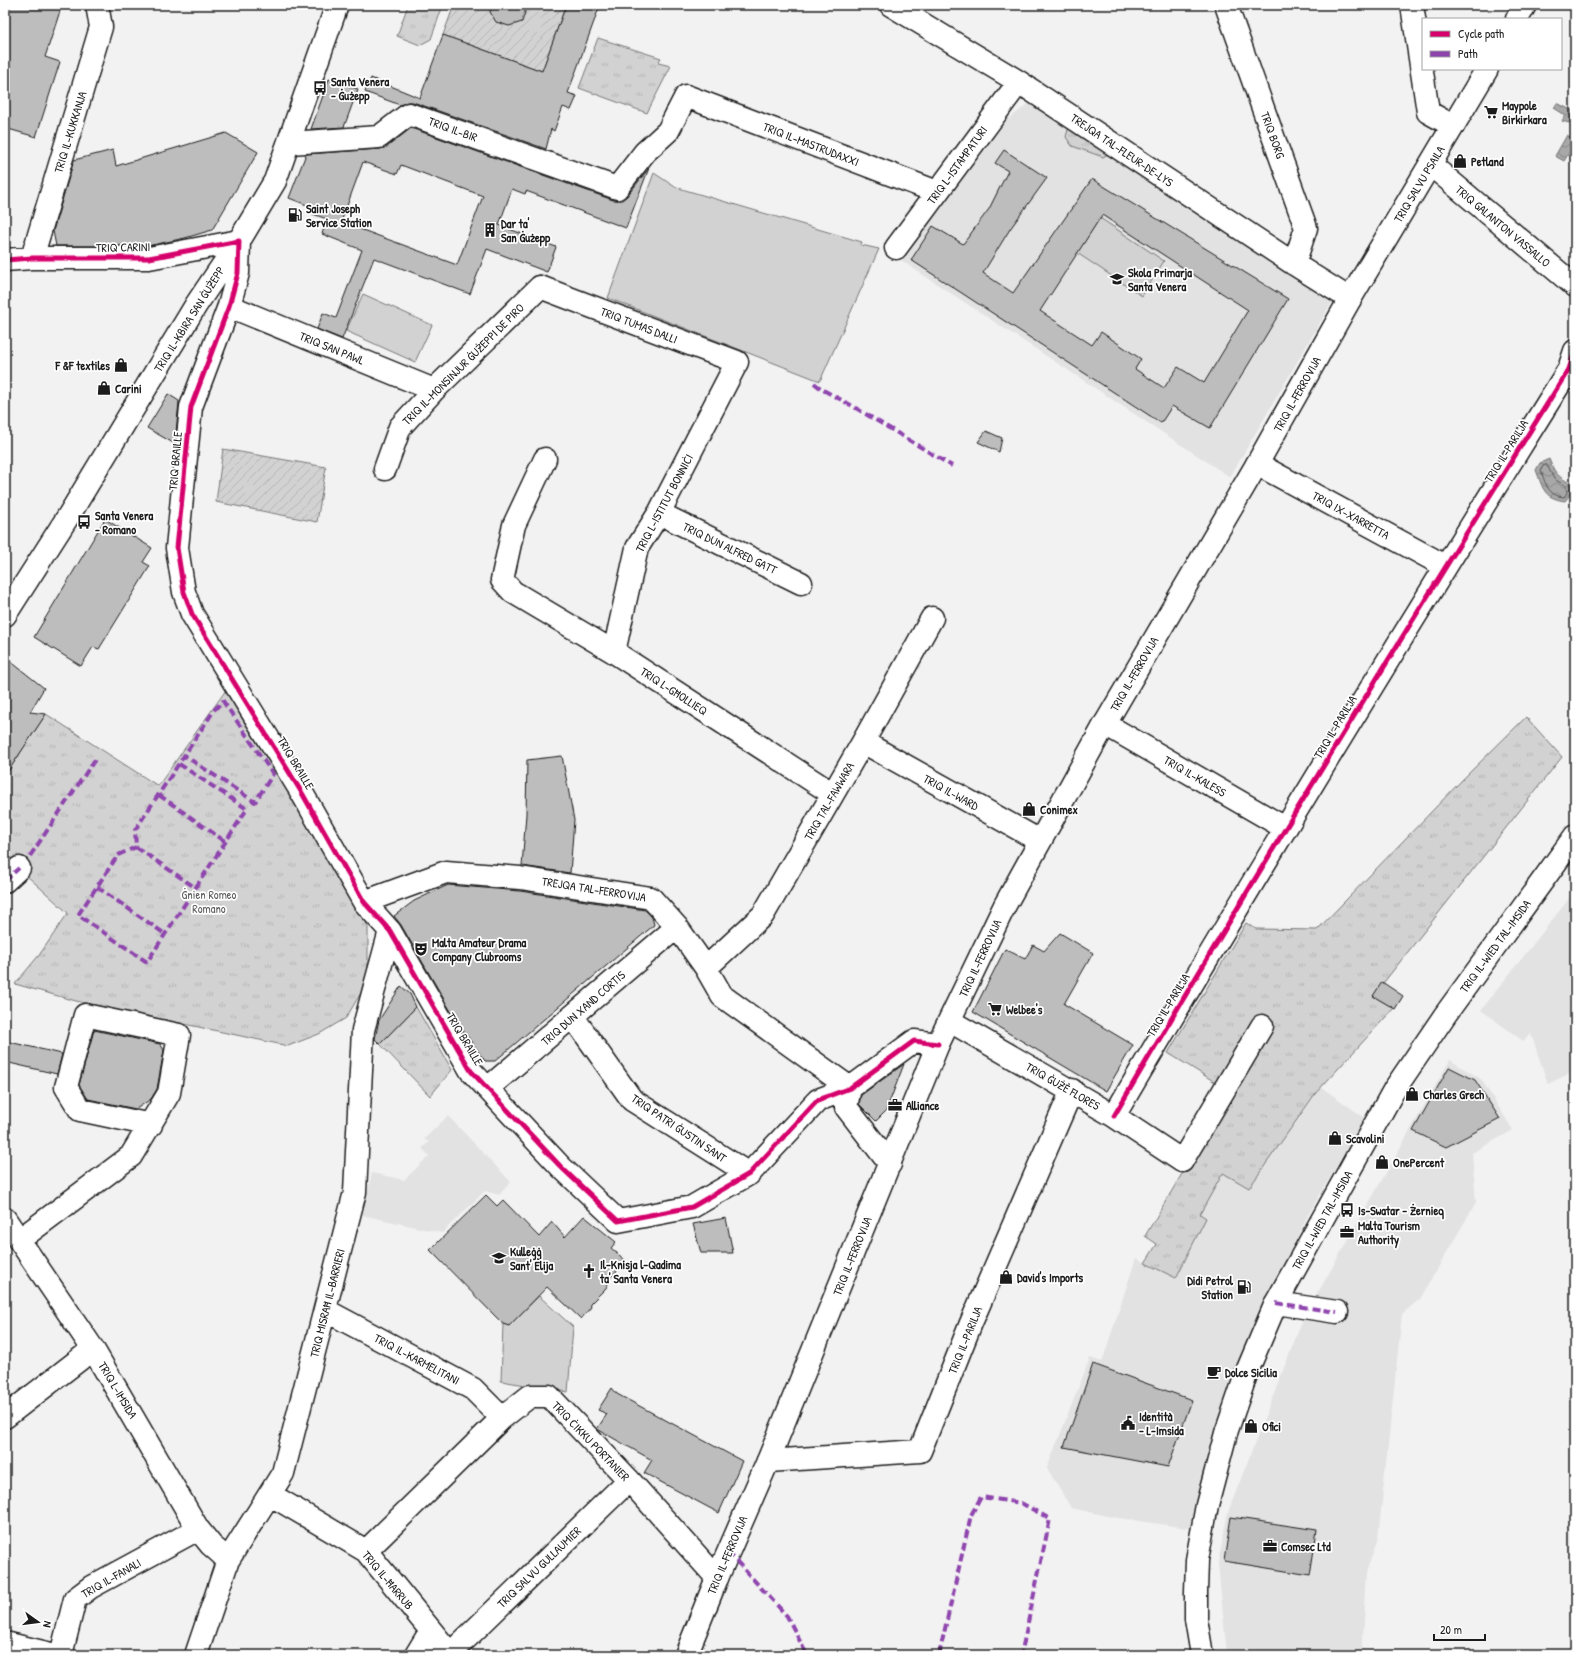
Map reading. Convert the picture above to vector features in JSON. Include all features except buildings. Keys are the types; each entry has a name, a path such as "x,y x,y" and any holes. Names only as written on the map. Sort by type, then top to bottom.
{"street":[{"name":"TRIQ IL-KUKKANJA","path":"32,258 101,27 97,5"},
{"name":"TRIQ IL-KBIRA SAN ĠUŻEPP","path":"5,615 73,508 196,305 239,241 276,181 337,5"},
{"name":"TREJQA TAL-FLEUR-DE-LYS","path":"891,5 1019,82 1294,264 1350,299"},
{"name":"TRIQ BORG","path":"1226,5 1306,228 1294,264"},
{"path":"1412,5 1428,112 1453,126"},
{"path":"1518,18 1525,5"},
{"name":"TRIQ SALVU PSAILA","path":"1350,299 1486,70"},
{"name":"TRIQ L-ISTAMPATURI","path":"896,248 1019,82"},
{"name":"TRIQ IL-MASTRUDAXXI","path":"617,188 645,152 668,131 686,96 937,192"},
{"name":"TRIQ IL-BIR","path":"290,143 379,137 409,114 617,188"},
{"name":"TRIQ GALANTON VASSALLO","path":"1431,165 1575,286"},
{"name":"TRIQ CARINI","path":"5,260 32,258 149,258 239,241"},
{"name":"TRIQ BRAILLE","path":"239,241 238,273 229,306 191,407 177,548 184,592 192,614 302,793 364,902 390,931 471,1071 561,1167 618,1221 692,1207 749,1174"},
{"name":"TRIQ TUMAS DALLI","path":"540,287 737,362"},
{"name":"TRIQ IL-MONSINJUR ĠUŻEPPI DE PIRO","path":"386,469 400,427 434,390 540,287"},
{"name":"TRIQ IL-FERROVIJA","path":"686,1655 717,1578 768,1461 938,1044 1005,905 1105,724 1257,464 1350,299"},
{"name":"TRIQ SAN PAWL","path":"229,306 434,390"},
{"name":"TRIQ IL-PARILJA","path":"1114,1116 1285,828 1445,566 1569,369 1575,351"},
{"name":"TRIQ L-ISTITUT BONNIĊI","path":"614,652 637,548 659,513 737,362"},
{"name":"TRIQ L-GĦOLLIEQ","path":"545,459 514,525 502,580 513,592 614,652 833,794"},
{"name":"TRIQ IX-XARRETTA","path":"1257,464 1445,566"},
{"name":"TRIQ DUN ALFRED GATT","path":"659,513 801,583"},
{"name":"TRIQ TAL-FAWWARA","path":"706,968 763,915 863,742 932,618"},
{"name":"TRIQ IL-KALESS","path":"1105,724 1285,828"},
{"name":"TRIQ IL-WARD","path":"863,742 1040,841"},
{"name":"TRIQ IL-WIED TAL-IMSIDA","path":"1202,1655 1196,1619 1197,1560 1207,1505 1226,1433 1248,1368 1276,1303 1394,1090 1445,1015 1575,836"},
{"name":"TREJQA TAL-FERROVIJA","path":"364,902 446,872 512,877 651,898 676,927 706,968 722,996 850,1088"},
{"name":"TRIQ DUN XAND CORTIS","path":"488,1088 573,1017 676,927"},
{"name":"TRIQ MISRAĦ IL-BARRIERI","path":"196,1655 228,1560 271,1495 283,1473 355,1192 363,1030 390,931"},
{"path":"19,1240 131,1156 151,1125 169,1093 179,1035 86,1015 66,1087 80,1110 151,1125"},
{"name":"TRIQ PATRI ĠUSTIN SANT","path":"573,1017 632,1100 749,1174"},
{"name":"TRIQ ĠUŻÈ FLORES","path":"950,1021 1072,1090 1182,1161 1262,1026"},
{"path":"749,1174 818,1100 850,1088 914,1041 938,1044"},
{"path":"850,1088 846,1107 890,1164"},
{"name":"TRIQ IL-PARILJA","path":"768,1461 920,1451 971,1323 1072,1090"},
{"name":"TRIQ L-IMSIDA","path":"5,1220 94,1349 198,1529 211,1545 228,1560"},
{"path":"1276,1303 1337,1312"},
{"name":"TRIQ IL-KARMELITANI","path":"325,1310 473,1389 502,1418"},
{"path":"5,1417 94,1349"},
{"name":"TRIQ ĊIKKU PORTANIER","path":"366,1551 502,1418 530,1396 549,1396 629,1480 717,1578"},
{"name":"TRIQ SALVU GULLAUMIER","path":"450,1654 629,1480"},
{"name":"TRIQ IL-ĦARRUB","path":"271,1495 366,1551 430,1632 450,1654"},
{"name":"TRIQ IL-FANALI","path":"61,1655 75,1599 91,1587 198,1529"},
{"path":"416,1655 430,1632"},
{"path":"5,1643 28,1651 55,1655"}],"shaded area":[{"name":"Skola Primarja Santa Venera","path":"1032,101 1335,297 1230,477 902,261 936,209 1006,121"},
{"path":"1575,891 1575,990 1570,996 1575,1009 1575,1071 1548,1084 1531,1034 1523,1041 1481,1010"},
{"path":"1450,1060 1481,1079 1513,1130 1472,1153 1476,1202 1420,1299 1402,1314 1378,1538 1366,1573 1361,1655 1227,1655 1218,1563 1228,1512 1303,1319"},
{"path":"1321,1087 1365,1118 1308,1215 1260,1316 1207,1454 1194,1529 1112,1517 1071,1508 1047,1468 1090,1358 1102,1362 1136,1258 1145,1263 1206,1218 1200,1214 1223,1172 1249,1187"},
{"path":"448,1116 511,1182 499,1195 485,1191 442,1233 362,1215 372,1173 404,1180 429,1156 422,1148 429,1142 424,1139"}],"green space":[{"path":"408,5 443,5 431,39 420,45 397,36"},
{"path":"454,5 566,5 542,71 443,35"},
{"path":"598,38 661,58 658,63 671,66 647,113 579,88"},
{"path":"1069,126 1110,153 1103,157 1072,146 1066,137"},
{"path":"654,173 675,187 862,242 861,245 879,249 820,381 608,298"},
{"path":"1100,218 1164,261 1142,296 1077,253"},
{"path":"363,294 432,325 415,362 346,331"},
{"path":"223,449 326,467 317,522 216,502"},
{"name":"Ġnien Romeo Romano","path":"226,690 362,910 368,927 368,981 346,1018 319,1034 288,1046 76,1001 15,984 40,954 68,913 5,856 5,776 46,714 158,786"},
{"path":"1526,717 1562,757 1373,996 1394,1008 1315,1094 1249,1188 1223,1173 1200,1214 1206,1218 1176,1278 1145,1263 1157,1244 1145,1236 1227,1098 1215,1082 1168,1053 1246,923 1256,929 1317,930 1463,779"},
{"path":"416,1007 452,1070 430,1096 380,1044"},
{"path":"539,1296 573,1327 568,1392 501,1381 503,1324 509,1326"}],"water":[{"path":"1557,103 1575,112 1569,123 1562,121 1565,115 1554,108"},
{"path":"1567,135 1575,140 1575,143 1564,161 1555,156"},
{"path":"1549,459 1557,474 1562,479 1570,483 1571,494 1565,501 1558,500 1548,495 1540,482 1536,470 1540,463"}],"marked path":[{"path":"704,5 709,7"},
{"path":"814,383 823,390 952,466"},
{"path":"179,764 247,809 147,962 78,915 118,855 136,847 135,830 215,709 223,701 273,774 255,802 185,756"},
{"path":"30,856 96,758"},
{"path":"159,795 226,842"},
{"path":"136,847 196,888"},
{"path":"5,881 19,868"},
{"path":"97,887 165,934"},
{"path":"1276,1303 1337,1312"},
{"path":"939,1655 971,1515 981,1497 1021,1503 1050,1519 1021,1655"},
{"path":"728,1552 787,1616 807,1655"}],"cycle path":[{"path":"5,260 32,258 149,258 239,241 238,273 229,306 191,407 177,548 184,592 192,614 302,793 364,902 390,931 471,1071 561,1167 618,1221 692,1207 749,1174 818,1100 850,1088 914,1041 938,1044"},
{"path":"1114,1116 1339,741 1453,554 1569,369 1575,351"}],"place":[{"name":"Santa Venera - Ġużepp","path":"320,88"},
{"name":"Maypole Birkirkara","path":"1491,112"},
{"name":"Petland","path":"1460,161"},
{"name":"Saint Joseph Service Station","path":"295,215"},
{"name":"Dar ta' San Ġużepp","path":"490,230"},
{"name":"Skola Primarja Santa Venera","path":"1117,279"},
{"name":"F &F textiles","path":"121,365"},
{"name":"Carini","path":"104,388"},
{"name":"Santa Venera - Romano","path":"84,522"},
{"name":"Conimex","path":"1029,809"},
{"name":"Malta Amateur Drama Company Clubrooms","path":"421,949"},
{"name":"Welbee's","path":"995,1009"},
{"name":"Charles Grech","path":"1412,1094"},
{"name":"Alliance","path":"895,1105"},
{"name":"Scavolini","path":"1335,1138"},
{"name":"OnePercent","path":"1382,1162"},
{"name":"Is-Swatar - Żernieq","path":"1347,1210"},
{"name":"Malta Tourism Authority","path":"1347,1232"},
{"name":"Kulleġġ Sant' Elija","path":"499,1258"},
{"name":"Il-Knisja l-Qadima ta' Santa Venera","path":"589,1271"},
{"name":"David's Imports","path":"1006,1277"},
{"name":"Didi Petrol Station","path":"1244,1287"},
{"name":"Dolce Sicilia","path":"1214,1372"},
{"name":"Identità - L-Imsida","path":"1128,1423"},
{"name":"Ofici","path":"1251,1426"},
{"name":"Comsec Ltd","path":"1270,1546"}]}
